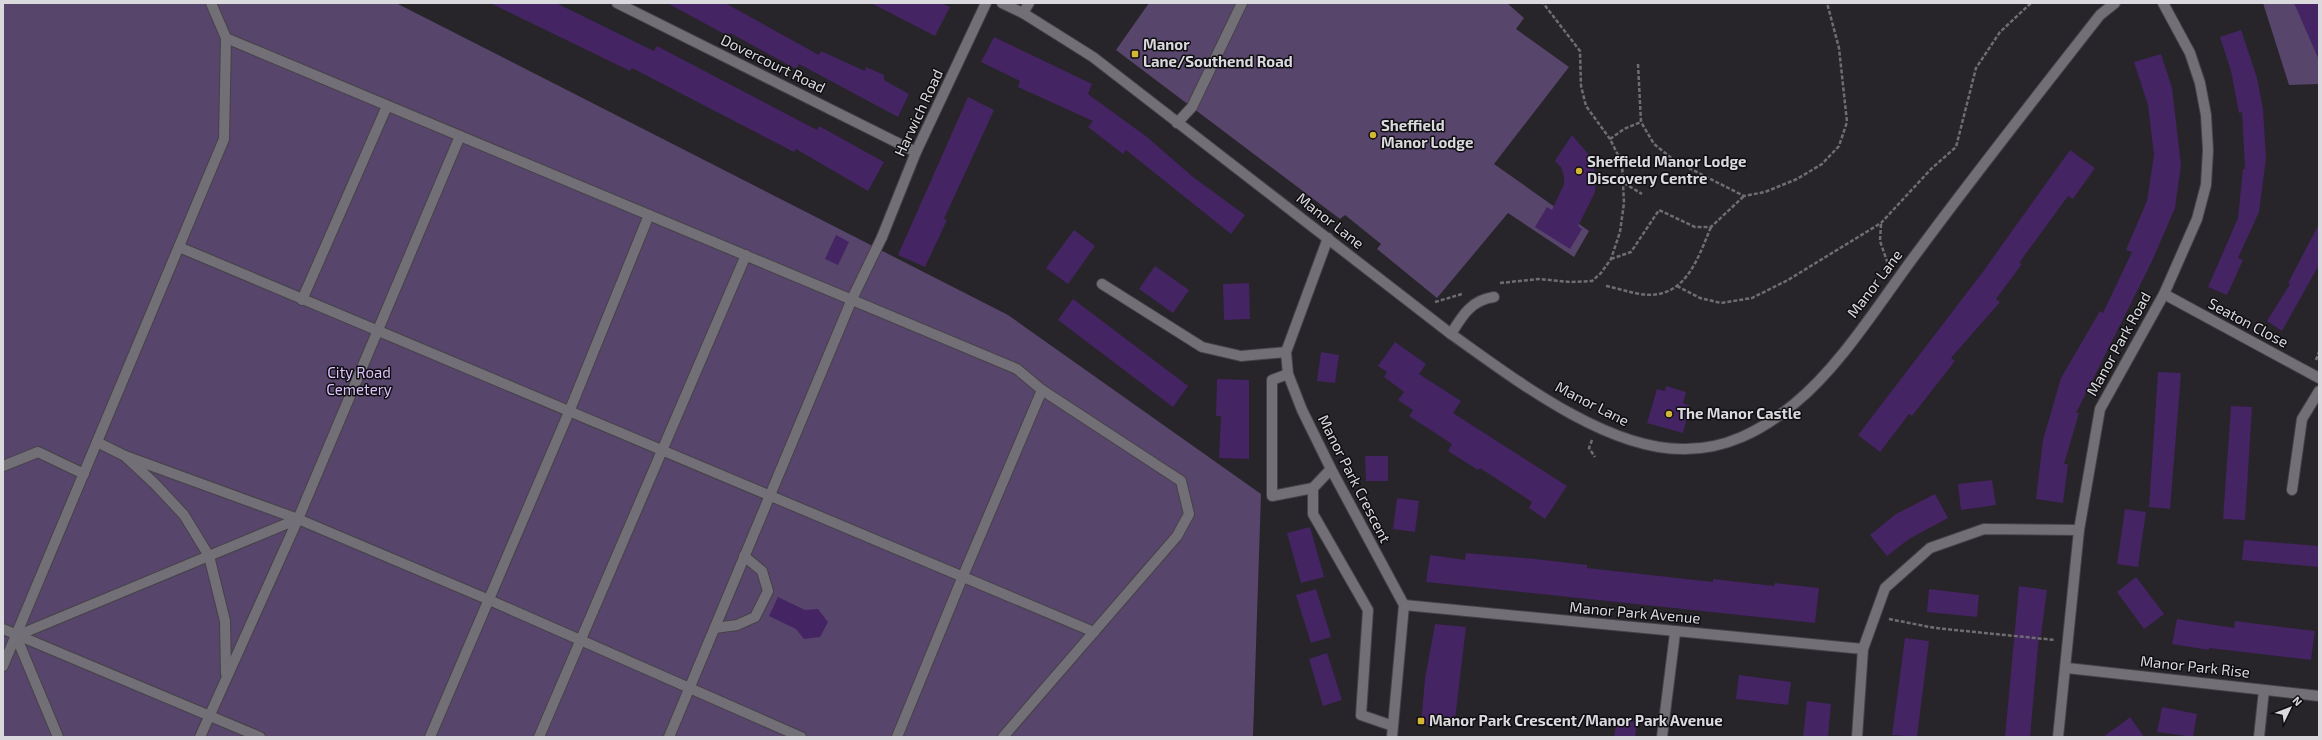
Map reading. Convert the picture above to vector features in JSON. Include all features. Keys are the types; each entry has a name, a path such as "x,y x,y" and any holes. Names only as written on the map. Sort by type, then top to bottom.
{"street":[{"path":"3,666 224,139 226,38 211,3"},
{"name":"Dovercourt Road","path":"617,3 916,152"},
{"name":"Harwich Road","path":"669,737 852,300 882,237 916,152 986,3"},
{"name":"Manor Lane","path":"1002,3 1023,13 1093,57 1451,334 1540,395 1596,426 1619,436 1657,447 1679,450 1717,447 1733,442 1766,424 1795,403 1836,361 2005,134 2100,15 2115,3"},
{"path":"1023,13 1028,3"},
{"path":"1177,123 1192,107 1242,3"},
{"name":"Manor Park Road","path":"2058,737 2067,668 2079,530 2100,409 2164,294 2197,219 2206,185 2208,150 2206,115 2200,83 2190,53 2164,3"},
{"path":"226,38 1017,369 1042,390 1181,481 1189,514 1177,536 1003,737"},
{"path":"302,300 387,106"},
{"path":"200,737 298,519 379,332 460,136"},
{"path":"430,737 487,599 569,412 649,215"},
{"name":"Manor Park Crescent","path":"1328,238 1286,352 1288,374 1302,410 1331,469 1404,605"},
{"path":"179,247 1094,632"},
{"path":"539,737 746,255"},
{"path":"1102,284 1202,347 1241,356 1286,352"},
{"name":"Seaton Close","path":"2164,294 2319,378"},
{"path":"1451,334 1467,308 1482,299 1494,297"},
{"path":"1288,374 1272,380 1272,496 1313,488 1331,469"},
{"path":"897,737 1042,390"},
{"path":"2292,490 2302,419 2319,391"},
{"path":"97,442 124,456 298,519 487,599 801,737"},
{"path":"3,466 38,452 84,474"},
{"path":"124,456 155,484 184,515 209,556 225,621 226,678"},
{"path":"1313,488 1313,514 1368,610 1361,715 1393,726"},
{"path":"16,636 298,519"},
{"path":"1857,737 1863,649 1885,588 1930,548 1984,530 2079,530"},
{"path":"714,628 737,625 755,617 768,591 762,571 744,556"},
{"path":"1392,737 1404,605"},
{"name":"Manor Park Avenue","path":"1404,605 1863,649"},
{"path":"3,630 260,737"},
{"path":"1662,737 1675,632"},
{"path":"16,636 58,737"},
{"name":"Manor Park Rise","path":"2067,668 2319,696"},
{"path":"2259,737 2264,690"}],"path":[{"path":"1505,282 1539,279 1570,282 1592,280 1601,273 1611,259 1620,232 1624,183 1622,163 1610,139 1586,106 1581,86 1580,51 1543,3"},
{"path":"1606,286 1641,294 1663,293 1677,286 1693,268 1711,227 1744,196 1765,192 1797,180 1822,164 1839,146 1846,122 1846,115 1839,48 1827,3"},
{"path":"1677,286 1700,298 1721,303 1752,298 1788,280 1881,223 1931,169 1956,147 1976,68 2000,32 2031,3"},
{"path":"1638,64 1642,122 1654,144 1675,161 1744,196"},
{"path":"1610,139 1624,129 1642,122"},
{"path":"1624,183 1642,194"},
{"path":"1611,259 1631,252 1659,210 1695,227 1711,227"},
{"path":"1881,223 1880,241 1895,281"},
{"path":"1875,616 1935,628 2069,641"}],"green space":[{"name":"City Road Cemetery","path":"3,3 396,3 1008,315 1261,494 1253,737 3,737"},
{"name":"Sheffield Manor Lodge","path":"1149,3 1507,3 1524,18 1516,29 1569,67 1494,164 1589,231 1574,257 1508,213 1437,298 1377,249 1381,244 1345,215 1340,219 1116,50"},
{"path":"2263,3 2319,3 2318,84 2289,85"}],"building":[{"path":"490,3 556,3 654,51 657,46 817,130 819,126 884,162 868,191 796,149 794,152 632,68 630,71"},
{"path":"667,3 725,3 819,55 821,51 865,71 866,67 884,75 884,80 909,94 898,117 799,64 796,69 730,33 728,36"},
{"path":"871,3 941,3 950,7 935,36"},
{"path":"2294,3 2319,3 2319,60"},
{"path":"2241,30 2257,78 2263,109 2266,158 2259,212 2238,258 2243,260 2227,295 2208,287 2238,218 2243,169 2245,169 2242,112 2239,113 2231,71 2220,37"},
{"path":"994,37 1092,84 1088,94 1147,137 1193,177 1245,215 1231,234 1126,150 1123,154 1088,127 1093,121 1018,87 1020,81 981,62"},
{"path":"2161,54 2172,88 2181,165 2175,208 2152,261 2076,413 2079,413 2064,464 2068,464 2063,503 2036,499 2043,440 2061,378 2100,311 2103,313 2132,252 2126,250 2147,201 2154,155 2148,105 2134,62"},
{"path":"968,97 994,110 944,219 947,220 925,267 898,255"},
{"path":"1572,135 1589,155 1596,175 1595,192 1578,226 1582,229 1570,249 1535,227 1547,207 1552,210 1564,184 1564,176 1561,167 1555,161"},
{"path":"2070,150 2095,168 2073,199 2068,196 2019,263 2022,264 1996,299 2000,302 1951,358 1955,361 1912,416 1909,414 1880,452 1858,435 1982,273"},
{"path":"2319,224 2319,265 2282,331 2267,321 2290,284 2288,283"},
{"path":"1074,230 1095,246 1068,284 1046,268"},
{"path":"836,235 849,242 838,265 825,259"},
{"path":"1155,266 1189,290 1173,313 1139,289"},
{"path":"1249,283 1250,319 1224,320 1223,284"},
{"path":"1073,299 1188,386 1173,407 1058,320"},
{"path":"1395,342 1426,364 1419,374 1461,401 1453,413 1567,486 1545,519 1529,508 1532,502 1480,468 1478,470 1448,451 1452,444 1409,416 1413,410 1398,400 1404,392 1384,377 1387,372 1378,366"},
{"path":"1321,352 1339,355 1335,383 1317,381"},
{"path":"2158,372 2181,373 2170,509 2149,507"},
{"path":"1217,379 1249,380 1249,459 1219,458 1221,416 1216,416"},
{"name":"The Manor Castle","path":"1666,386 1686,392 1683,403 1690,406 1683,433 1647,423 1657,389 1665,391"},
{"path":"2231,406 2252,407 2245,520 2223,519"},
{"path":"1365,456 1388,456 1388,481 1366,481"},
{"path":"1992,480 1996,505 1961,510 1958,484"},
{"path":"1935,494 1948,518 1909,539 1887,556 1870,535 1896,514"},
{"path":"1397,498 1419,501 1415,532 1393,529"},
{"path":"2125,509 2146,512 2138,567 2117,564"},
{"path":"1310,527 1324,577 1301,583 1287,533"},
{"path":"2244,540 2319,546 2319,567 2242,560"},
{"path":"1466,553 1587,565 1587,568 1713,582 1713,579 1774,586 1775,583 1819,588 1815,623 1426,582 1430,555 1465,560"},
{"path":"2136,577 2164,614 2144,629 2117,592"},
{"path":"2019,586 2047,590 2041,636 2039,636 2030,737 2005,737"},
{"path":"1316,589 1331,637 1311,643 1296,595"},
{"path":"1929,589 1979,595 1977,617 1927,612"},
{"path":"778,597 805,610 818,609 828,622 820,637 804,639 796,629 769,616"},
{"path":"2177,619 2234,628 2235,621 2315,631 2311,660 2209,648 2209,650 2172,644"},
{"path":"1435,624 1466,627 1454,728 1421,724 1425,679"},
{"path":"1905,638 1929,641 1917,737 1892,735"},
{"path":"1327,653 1342,700 1323,706 1309,659"},
{"path":"1739,675 1791,682 1788,705 1736,699"},
{"path":"1807,701 1831,704 1828,737 1803,737"},
{"path":"2162,707 2197,714 2193,737 2157,732"},
{"path":"2130,717 2144,737 2103,737 2124,722"},
{"path":"1617,719 1637,722 1635,737 1614,737"}],"place":[{"name":"Manor Lane/Southend Road","path":"1135,54"},
{"name":"Sheffield Manor Lodge","path":"1373,135"},
{"name":"Sheffield Manor Lodge Discovery Centre","path":"1579,171"},
{"name":"The Manor Castle","path":"1669,414"},
{"name":"Manor Park Crescent/Manor Park Avenue","path":"1421,721"}]}
